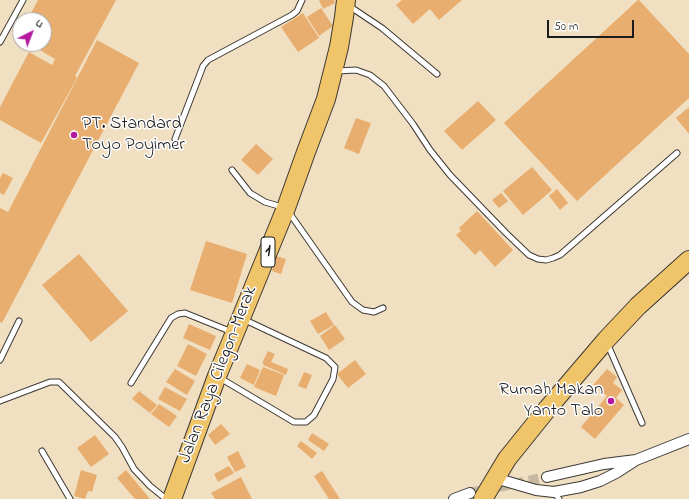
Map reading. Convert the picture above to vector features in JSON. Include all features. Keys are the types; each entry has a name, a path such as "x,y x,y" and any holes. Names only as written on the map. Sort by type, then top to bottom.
{"highway":[{"name":"Jalan Raya Cilegon-Merak","path":"172,499 217,376 286,208 326,99 343,25 345,1"},
{"path":"476,496 495,478 507,459 548,408 606,340 638,306 689,260"}],"street":[{"path":"495,478 557,496 600,481 636,460 689,438"},
{"path":"547,477 604,464 636,460"},
{"path":"454,499 476,496"}],"lane":[{"path":"0,42 23,0"},
{"path":"175,139 203,66 208,60 292,15 297,11 302,0"},
{"path":"345,1 382,28 437,74"},
{"path":"333,71 356,70 370,75 384,86 414,124 430,150 450,175 529,255 538,259 546,260 560,255 677,153"},
{"path":"232,170 250,193 265,202 286,208 352,302 363,310 368,311 374,312 383,308"},
{"path":"131,383 171,318 178,314 184,313 238,325 326,358 335,367 333,379 314,415 306,422 294,422 217,376"},
{"path":"0,360 19,320"},
{"path":"606,340 642,423"},
{"path":"0,402 50,382 59,382 115,437 134,469 150,486 166,499"},
{"path":"42,451 70,499"}],"building":[{"path":"38,0 116,0 75,76 77,78 41,143 0,120 0,107 29,52 52,65 55,59 43,52 52,52 52,12 32,12"},
{"path":"319,0 334,0 335,3 323,9"},
{"path":"402,0 462,0 439,20 430,9 413,24 396,5"},
{"path":"638,0 689,54 689,98 577,201 504,123"},
{"path":"321,8 333,26 319,36 307,17"},
{"path":"303,13 319,38 298,52 281,27"},
{"name":"PT. Standard Toyo Poyimer","path":"97,40 139,63 2,323 0,322 0,208 8,212"},
{"path":"478,101 496,120 462,150 444,131"},
{"path":"689,107 689,134 676,118"},
{"path":"356,118 371,123 359,154 344,148"},
{"path":"256,144 273,159 258,175 241,160"},
{"path":"532,167 552,190 523,215 503,191"},
{"path":"3,173 13,178 4,195 0,193 0,178"},
{"path":"557,189 568,203 560,210 549,196"},
{"path":"501,193 508,201 499,208 492,200"},
{"path":"477,211 513,250 495,267 480,250 475,255 456,235 461,231 459,228"},
{"path":"206,241 247,254 232,303 190,290"},
{"path":"79,254 128,311 91,342 42,285"},
{"path":"276,256 286,259 281,274 272,271"},
{"path":"326,312 334,325 318,334 310,321"},
{"path":"189,324 216,336 210,350 183,338"},
{"path":"335,325 345,339 329,350 320,336"},
{"path":"188,344 207,354 196,376 177,366"},
{"path":"268,351 275,354 271,362 288,369 286,375 263,365 264,363 262,363"},
{"path":"355,360 366,374 348,388 337,374"},
{"path":"247,364 260,370 254,385 240,378"},
{"path":"263,367 284,375 276,396 254,387"},
{"path":"175,369 195,381 187,395 166,382"},
{"name":"Rumah Makan Yanto Talo","path":"607,369 617,377 613,383 622,390 616,398 624,405 595,439 581,427 607,396 593,385"},
{"path":"304,372 312,375 306,389 298,386"},
{"path":"165,387 187,399 180,411 158,399"},
{"path":"139,391 157,405 150,413 132,399"},
{"path":"159,404 177,416 169,427 151,414"},
{"path":"221,424 230,434 215,445 208,435"},
{"path":"312,433 329,444 324,451 308,440"},
{"path":"95,435 109,454 91,467 77,448"},
{"path":"301,441 317,453 312,459 297,446"},
{"path":"238,451 246,467 235,472 227,457"},
{"path":"229,466 234,473 218,482 214,474"},
{"path":"81,470 97,475 92,492 88,491 85,499 74,496"},
{"path":"126,470 150,499 135,499 117,478"},
{"path":"322,471 340,499 329,499 314,476"},
{"path":"241,477 252,499 215,499 211,493"}],"tunnel":[{"path":"470,493 547,477"}],"place":[{"name":"PT. Standard Toyo Poyimer","path":"74,135"},
{"name":"Rumah Makan Yanto Talo","path":"611,401"}]}
